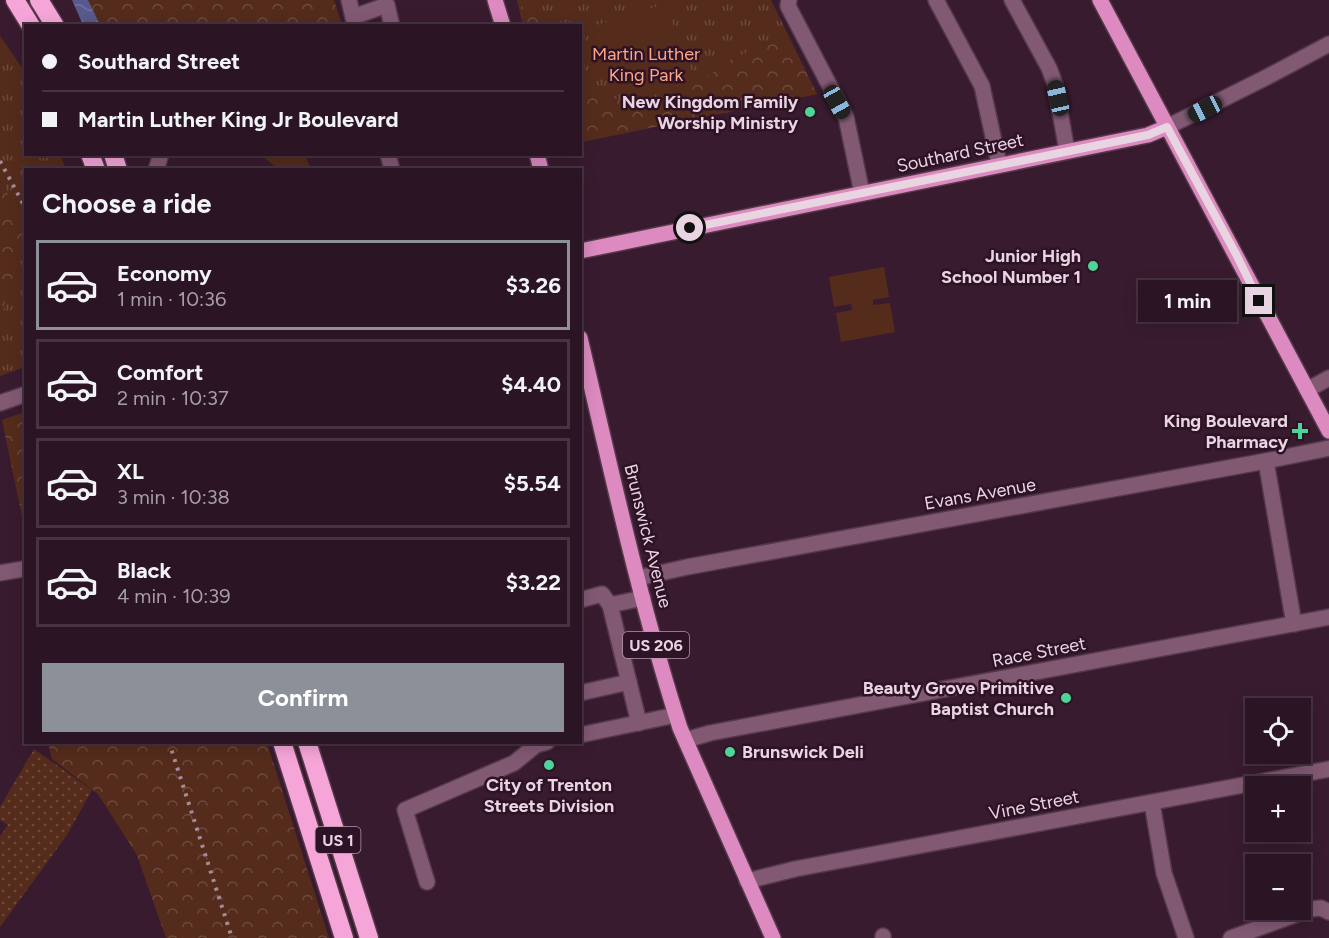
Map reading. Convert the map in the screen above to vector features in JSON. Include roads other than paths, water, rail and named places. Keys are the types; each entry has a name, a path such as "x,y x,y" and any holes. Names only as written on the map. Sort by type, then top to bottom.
{"highway":[{"path":"15,0 30,24"},
{"path":"39,0 54,24"},
{"name":"US 1","path":"283,744 344,938"},
{"name":"US 1","path":"308,744 369,938"}],"main road":[{"path":"495,0 501,24"},
{"path":"1100,0 1329,431"},
{"name":"Southard Street","path":"582,251 1148,135 1167,127"},
{"name":"Brunswick Avenue","path":"582,346 643,598 676,715 773,938"}],"street":[{"path":"349,0 354,21 387,5 392,24"},
{"path":"936,0 984,90 999,164"},
{"path":"1012,0 1052,76 1067,151"},
{"path":"789,1 788,6 846,117 862,193"},
{"name":"Southard Street","path":"1167,127 1329,44"},
{"path":"1307,390 1329,378"},
{"path":"0,403 24,395"},
{"name":"Evans Avenue","path":"638,578 1329,448"},
{"path":"1266,461 1294,624"},
{"path":"0,573 23,569"},
{"path":"582,599 602,594 610,605 639,723"},
{"path":"610,605 643,598"},
{"name":"Race Street","path":"686,740 711,733 1329,617"},
{"path":"582,693 629,682"},
{"path":"582,735 676,715"},
{"path":"427,882 405,810 514,763 540,744"},
{"name":"Vine Street","path":"747,881 795,869 1329,769"},
{"path":"1152,803 1164,873 1185,938"},
{"path":"1231,938 1311,909 1321,908 1329,912"}],"water":[{"path":"72,0 88,0 100,24 83,24"}],"railway":[{"path":"0,161 24,205"},
{"path":"170,744 232,938"}],"place":[{"name":"New Kingdom Family Worship Ministry","path":"810,112"},
{"name":"Junior High School Number 1","path":"1093,266"},
{"name":"King Boulevard Pharmacy","path":"1300,431"},
{"name":"Beauty Grove Primitive Baptist Church","path":"1066,698"},
{"name":"Brunswick Deli","path":"730,752"},
{"name":"City of Trenton Streets Division","path":"549,765"}],"park label":[{"name":"Martin Luther King Park","path":"646,64"}]}
